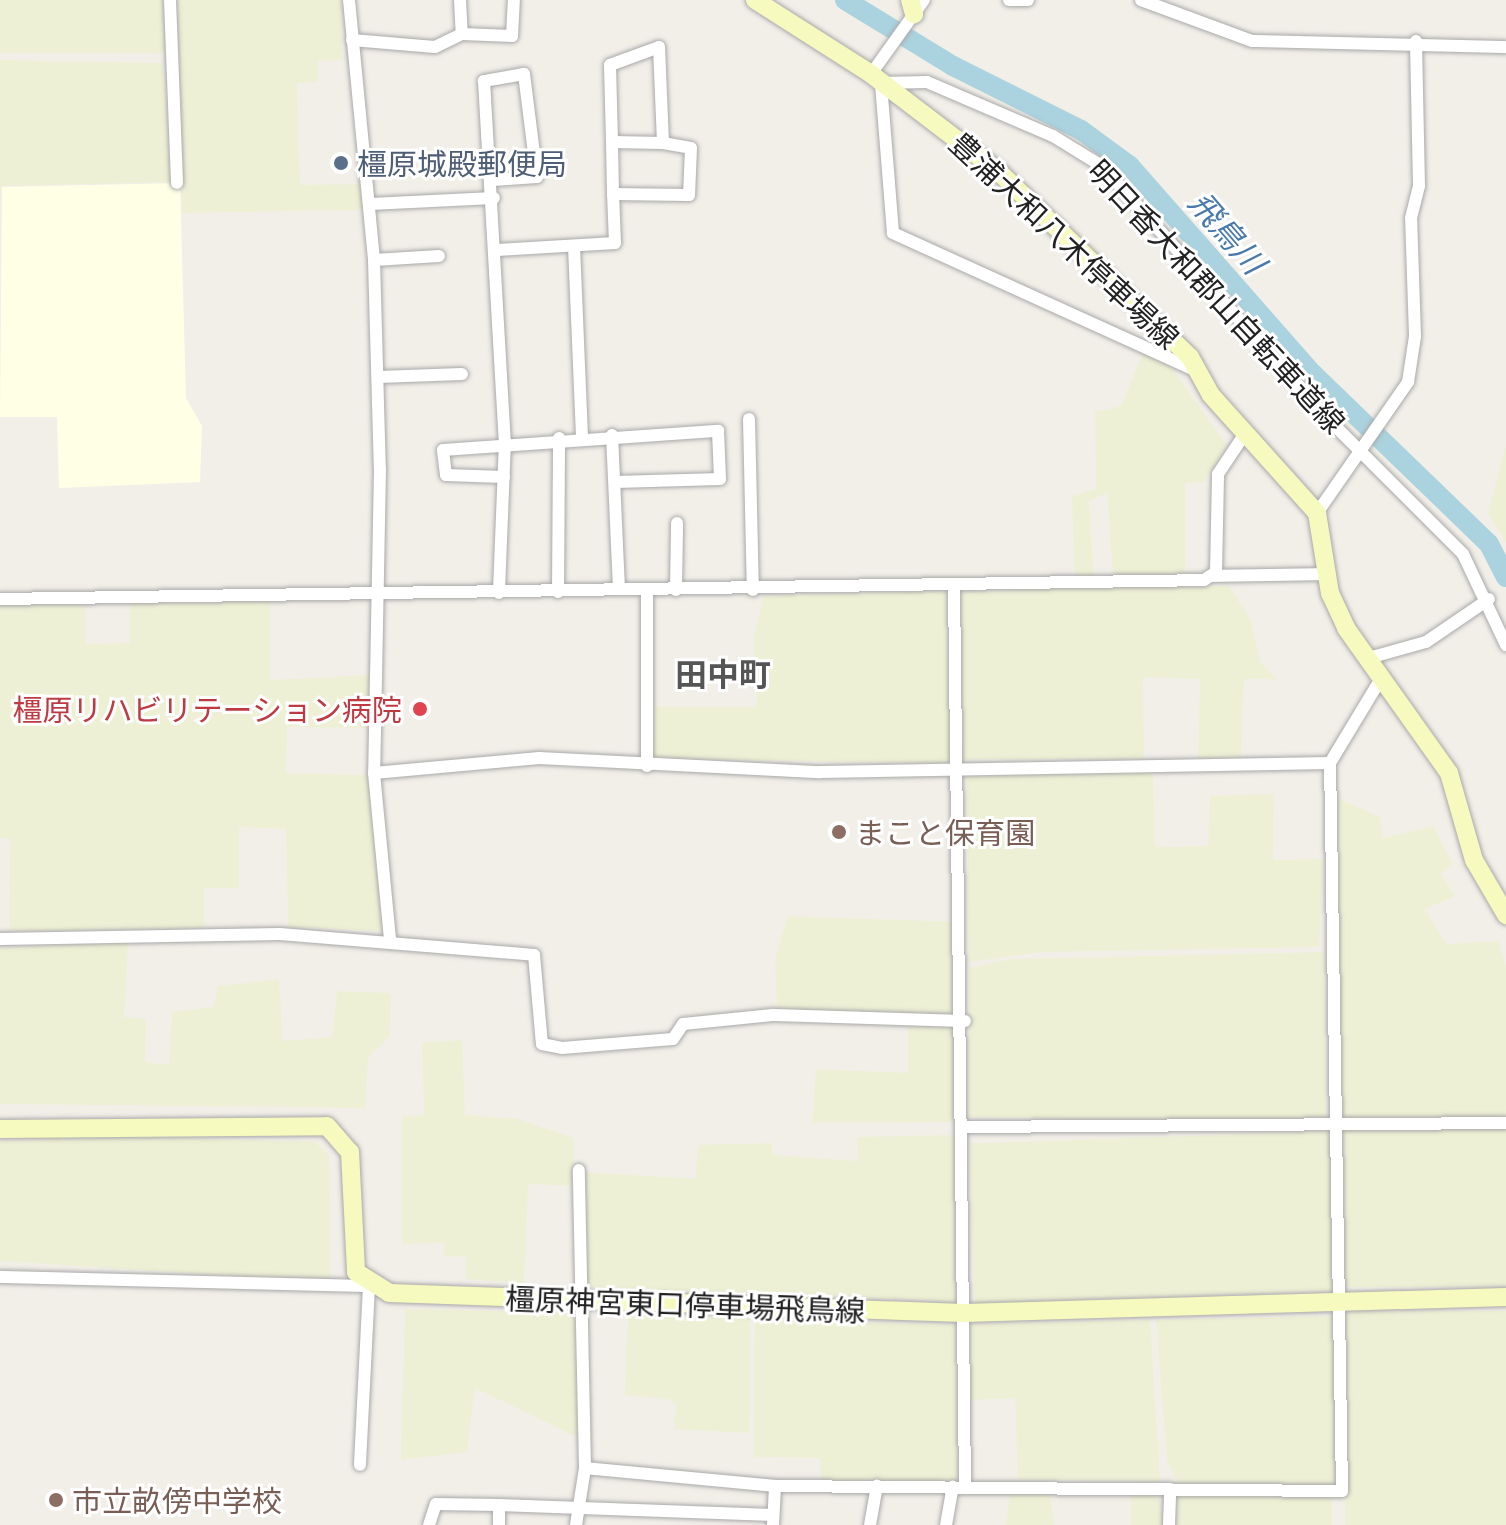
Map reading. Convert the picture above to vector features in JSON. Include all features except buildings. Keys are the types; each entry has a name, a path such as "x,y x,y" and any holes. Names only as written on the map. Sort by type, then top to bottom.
{"main road":[{"name":"豊浦大和八木停車場線","path":"755,0 877,75 999,172 1197,371 1244,435 1317,513"},
{"path":"1317,513 1326,574 1365,659 1449,773 1474,860 1506,915"},
{"path":"0,1129 327,1126 350,1152 350,1253 369,1286"},
{"name":"橿原神宮東口停車場飛鳥線","path":"369,1286 389,1293 964,1313 1506,1297"}],"street":[{"path":"170,0 177,183"},
{"path":"349,0 374,260 379,591 374,773 390,940"},
{"path":"460,0 462,34"},
{"path":"352,40 435,47 462,34 512,36 514,0"},
{"path":"1009,0 1028,0"},
{"path":"1141,0 1252,41 1416,41 1506,47"},
{"path":"914,9 877,75 893,233 1197,371"},
{"path":"1317,513 1384,411 1408,382 1415,336 1416,41"},
{"path":"497,250 615,243 610,65 659,47 663,143"},
{"path":"493,180 537,177 524,74 484,81 493,180 505,441 499,593"},
{"name":"明日香大和郡山自転車道線","path":"877,75 927,82 1053,136 1102,166 1463,554 1506,645"},
{"path":"612,142 663,143 691,148 689,195 613,194"},
{"path":"370,204 494,198"},
{"path":"574,246 582,436"},
{"path":"374,260 439,256"},
{"path":"378,377 462,374"},
{"path":"749,419 753,590"},
{"path":"504,477 446,475 443,450 505,441 718,431 720,479 615,482"},
{"path":"612,435 619,587"},
{"path":"1212,576 1218,474 1244,435"},
{"path":"558,592 559,438"},
{"path":"676,590 677,523"},
{"path":"0,599 379,591 558,592 619,587 753,590 1326,574"},
{"path":"946,1525 959,1487 964,1313 965,1021 954,585"},
{"path":"647,590 647,766"},
{"path":"1365,659 1426,642 1486,600"},
{"path":"585,1468 775,1486 1342,1491 1330,763 1380,680"},
{"path":"374,773 539,758 647,766 960,769 1330,763"},
{"path":"0,939 280,934 390,940 534,955 542,1044 562,1048 673,1039 683,1024 773,1015 965,1021"},
{"path":"964,1127 1336,1127 1506,1123"},
{"path":"576,1525 585,1468 579,1170"},
{"path":"0,1277 369,1286 360,1465"},
{"path":"429,1525 436,1504 579,1508 773,1520 775,1486"},
{"path":"870,1525 877,1486"},
{"path":"1169,1525 1170,1489"},
{"path":"499,1505 499,1525"}],"shaded area":[{"path":"0,0 165,0 165,53 0,53"},
{"path":"177,0 341,0 342,60 318,61 318,82 297,83 300,185 362,184 363,210 182,213"},
{"path":"0,60 163,63 171,182 1,186 0,241"},
{"path":"180,183 186,398 202,426 200,482 59,488 57,417 0,417 2,187"},
{"path":"1145,348 1174,371 1227,446 1204,482 1185,483 1185,575 1113,576 1107,493 1089,501 1094,578 1075,578 1072,496 1096,489 1095,412 1121,406"},
{"path":"1506,445 1506,543 1488,513"},
{"path":"1087,586 1229,586 1251,621 1260,662 1277,679 1244,679 1241,758 1198,761 1200,679 1143,677 1144,759 964,759 957,593"},
{"path":"945,591 951,763 653,759 654,707 757,707 754,639 763,596"},
{"path":"270,598 270,680 369,675 368,728 287,727 286,773 369,775 384,931 288,927 286,829 239,827 239,888 204,888 204,928 9,931 10,839 0,838 0,604 85,602 86,644 130,643 130,601"},
{"path":"1153,772 1155,847 1208,846 1210,796 1274,794 1273,860 1323,859 1319,947 1041,952 969,962 967,776"},
{"path":"1332,796 1380,817 1383,838 1433,826 1453,864 1441,873 1455,896 1425,909 1446,944 1498,941 1506,967 1506,1118 1341,1121"},
{"path":"788,916 959,922 959,1010 952,1017 777,1012 775,958"},
{"path":"128,942 124,1017 146,1019 145,1062 169,1065 172,1012 213,1007 218,986 279,979 283,1041 332,1037 337,991 391,993 390,1036 368,1057 365,1108 0,1104 0,948"},
{"path":"1324,952 1326,1122 969,1117 969,968 1011,959"},
{"path":"908,1023 959,1023 958,1122 812,1123 816,1069 908,1073"},
{"path":"462,1040 465,1115 519,1119 573,1138 574,1186 528,1184 524,1283 466,1279 466,1257 444,1256 445,1243 402,1244 402,1116 424,1115 422,1043"},
{"path":"1343,1129 1506,1129 1506,1287 1343,1287"},
{"path":"1329,1131 1335,1291 975,1303 969,1144"},
{"path":"949,1135 958,1139 957,1302 586,1287 584,1172 695,1179 698,1145 772,1143 773,1155 858,1161 857,1137"},
{"path":"107,1136 315,1142 329,1155 331,1282 0,1261 0,1141"},
{"path":"405,1309 577,1313 577,1437 475,1388 467,1452 401,1460"},
{"path":"1345,1311 1506,1311 1506,1525 1345,1525"},
{"path":"628,1314 750,1318 749,1433 674,1429 676,1405 669,1399 625,1395"},
{"path":"1335,1316 1338,1486 1179,1485 1167,1460 1156,1320"},
{"path":"755,1319 956,1325 957,1483 821,1481 820,1458 754,1457"},
{"path":"1150,1320 1160,1482 1018,1479 1015,1398 970,1400 970,1324"},
{"path":"1158,1492 1164,1525 1131,1525 1131,1494"},
{"path":"1010,1493 1050,1493 1054,1525 1006,1525"},
{"path":"1176,1496 1332,1496 1332,1525 1176,1525"}],"waterway":[{"name":"飛鳥川","path":"845,0 953,66 1081,130 1130,166 1313,374 1489,544 1506,577"}],"place":[{"name":"橿原城殿郵便局","path":"341,163"},
{"name":"橿原リハビリテーション病院","path":"420,709"},
{"name":"まこと保育園","path":"839,832"},
{"name":"市立畝傍中学校","path":"56,1500"}],"district":[{"name":"田中町","path":"723,673"}]}
